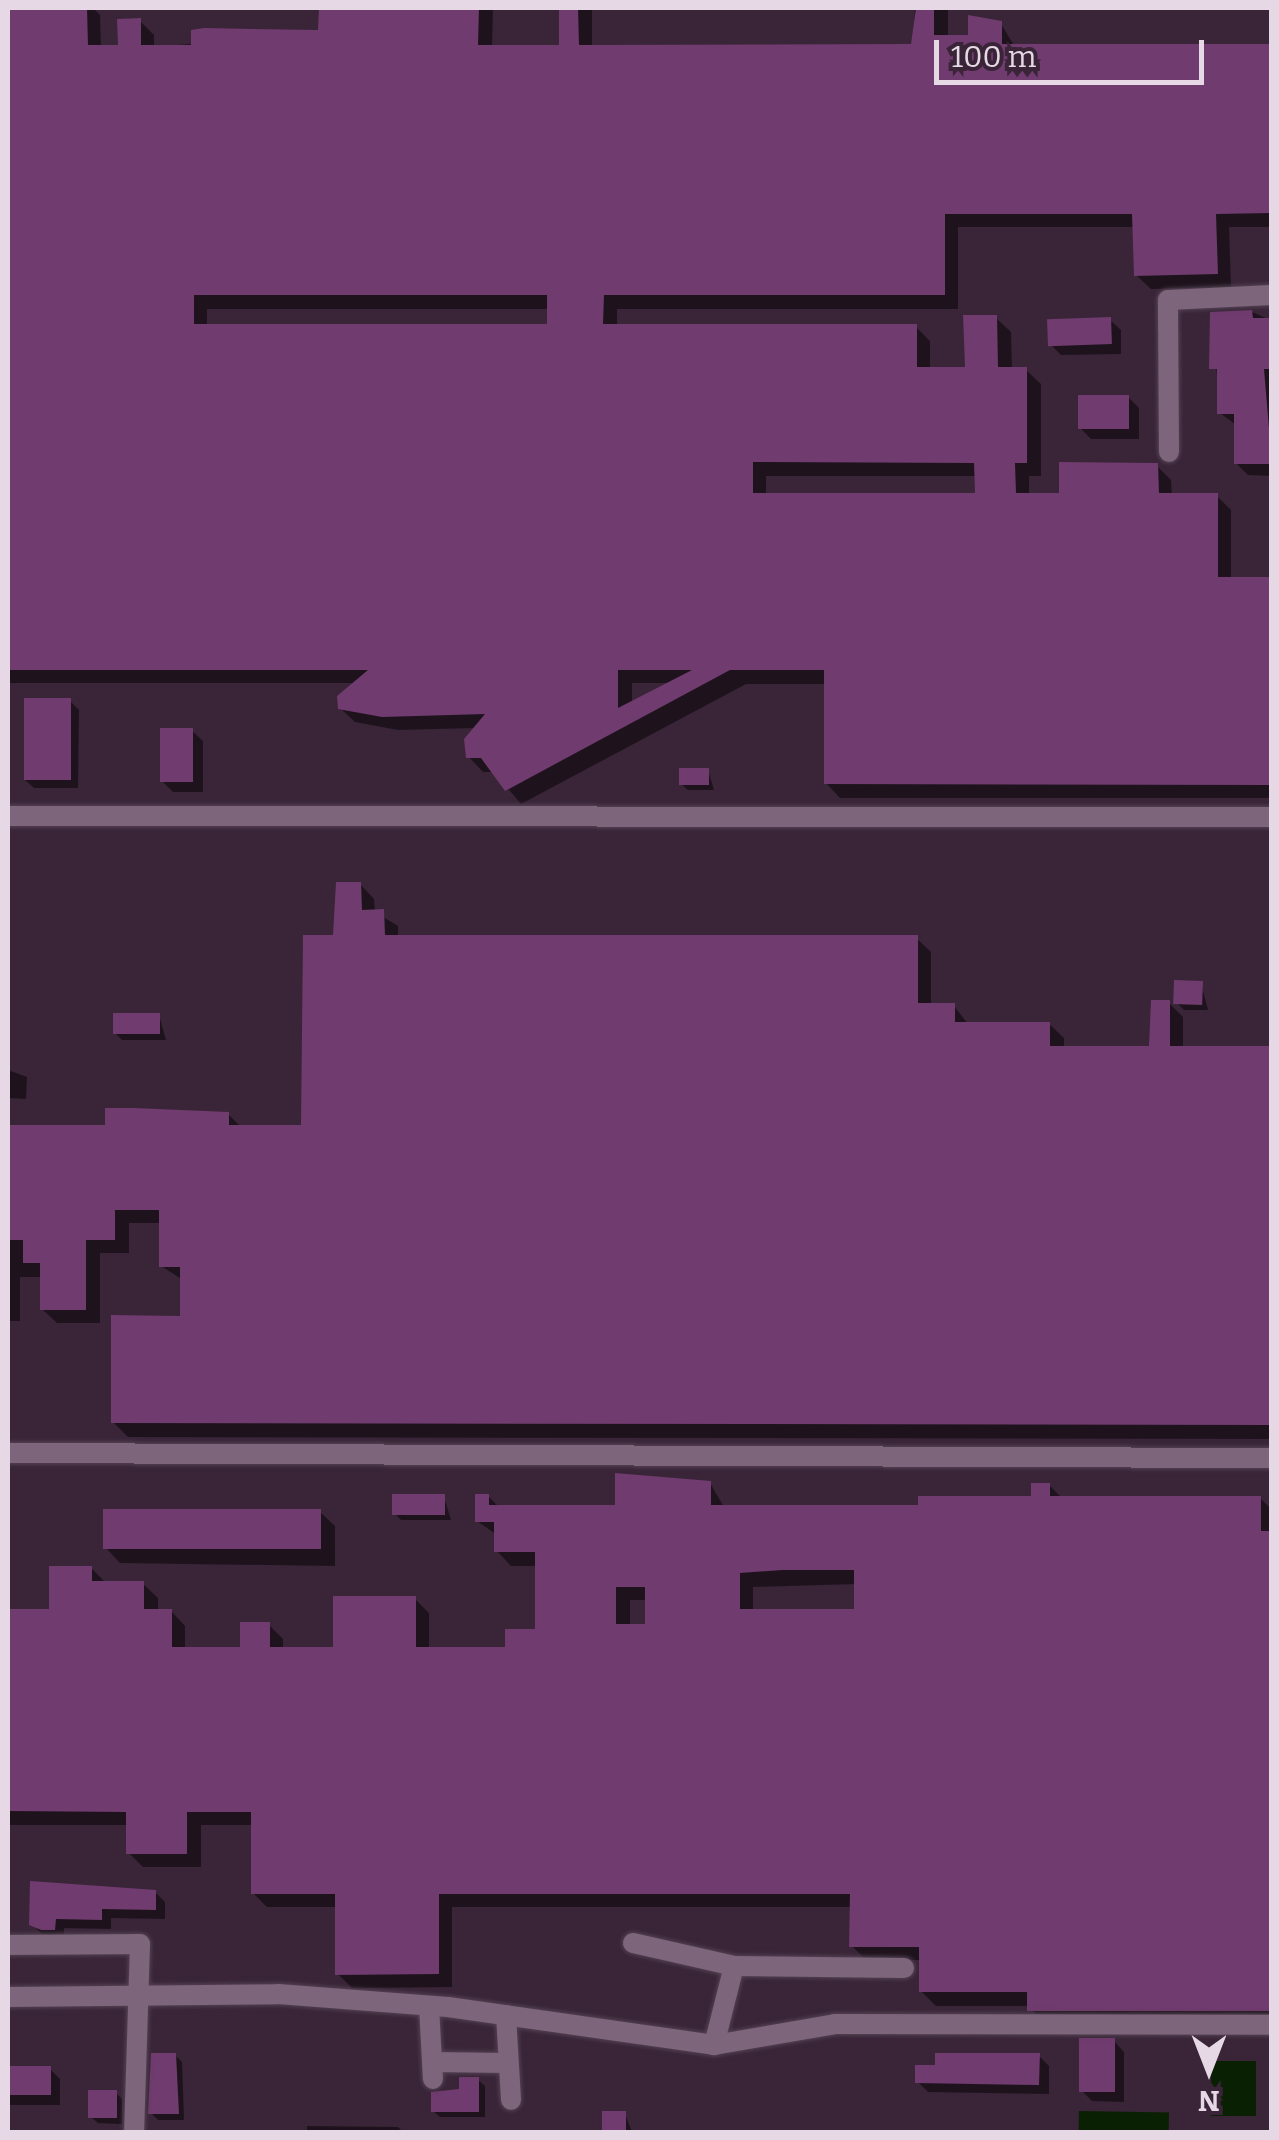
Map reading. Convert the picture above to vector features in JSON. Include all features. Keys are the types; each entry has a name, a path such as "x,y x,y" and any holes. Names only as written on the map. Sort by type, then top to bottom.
{"lane":[{"path":"1169,452 1168,300 1272,295"},
{"path":"8,816 1272,817"},
{"path":"8,1453 1272,1458"},
{"path":"633,1943 734,1966 904,1968"},
{"path":"8,1945 140,1944 133,1995 134,2132"},
{"path":"714,2045 734,1966"},
{"path":"8,1997 278,1994 506,2015 714,2045 835,2024 1272,2024"},
{"path":"429,2006 432,2070 505,2063"},
{"path":"506,2015 505,2063 511,2100"}],"shaded area":[{"path":"1211,2061 1256,2061 1256,2116 1211,2116"},
{"path":"1079,2111 1169,2113 1169,2132 1079,2132"}],"building":[{"path":"8,8 87,8 88,45 118,45 117,19 141,18 141,45 191,45 191,30 204,28 318,30 319,8 479,8 478,45 559,45 559,8 578,8 579,45 911,44 916,8 934,8 934,35 968,35 968,15 1002,21 1002,44 1272,44 1272,213 1216,214 1218,274 1134,276 1132,214 945,214 945,295 604,295 603,324 917,324 917,367 965,367 963,315 997,315 998,367 1027,367 1027,463 1015,463 1016,493 1059,493 1059,462 1158,463 1159,493 1218,493 1218,577 1272,577 1272,785 824,784 824,670 730,670 505,791 481,758 466,758 464,739 485,714 382,717 338,709 337,696 368,670 8,670","holes":["194,295 547,295 547,324 194,324","753,462 974,463 975,493 753,493","618,670 692,670 618,708"]},
{"path":"1252,310 1253,318 1272,318 1272,369 1264,369 1272,464 1234,464 1234,414 1217,414 1217,369 1209,369 1210,312"},
{"path":"1111,317 1112,344 1048,346 1047,319"},
{"path":"1078,395 1129,395 1129,429 1078,429"},
{"path":"24,698 71,698 71,780 24,780"},
{"path":"160,728 193,728 193,782 160,782"},
{"path":"679,768 709,768 709,785 679,785"},
{"path":"336,882 361,882 362,910 384,909 385,935 918,935 918,1003 955,1003 955,1022 1050,1022 1050,1046 1149,1046 1151,1000 1170,1000 1170,1046 1272,1046 1272,1425 111,1423 111,1315 180,1316 180,1267 159,1267 159,1210 115,1210 115,1240 86,1240 86,1310 40,1310 40,1263 23,1263 23,1240 8,1240 8,1125 105,1125 105,1108 134,1108 229,1112 229,1125 301,1125 303,935 333,935"},
{"path":"1174,980 1203,981 1202,1005 1173,1004"},
{"path":"113,1013 160,1013 160,1034 113,1034"},
{"path":"615,1473 711,1481 711,1505 918,1505 918,1496 1031,1496 1031,1483 1050,1483 1050,1496 1261,1496 1261,1531 1272,1531 1272,2011 1027,2011 1027,1992 919,1992 919,1947 849,1947 850,1894 439,1894 439,1974 335,1975 335,1894 251,1894 251,1812 187,1812 187,1854 126,1854 126,1812 8,1811 8,1609 49,1609 49,1566 92,1566 92,1581 144,1581 144,1609 172,1609 172,1647 240,1647 240,1622 270,1622 270,1647 333,1647 333,1596 416,1596 416,1647 505,1647 505,1629 535,1629 535,1552 494,1552 494,1522 475,1522 475,1494 489,1494 489,1505 615,1505","holes":["854,1570 854,1609 740,1609 740,1573","616,1587 645,1587 645,1624 616,1624"]},
{"path":"392,1494 445,1494 445,1515 392,1515"},
{"path":"103,1509 321,1509 321,1549 103,1549"},
{"path":"30,1881 156,1890 156,1910 102,1909 102,1920 56,1919 55,1930 41,1930 29,1925"},
{"path":"1079,2038 1115,2038 1115,2092 1079,2092"},
{"path":"151,2053 176,2053 179,2114 148,2114"},
{"path":"935,2053 1040,2053 1039,2085 915,2083 915,2065 935,2065"},
{"path":"8,2066 51,2066 51,2095 8,2095"},
{"path":"459,2077 479,2077 479,2112 431,2112 431,2092 459,2089"},
{"path":"88,2090 117,2090 117,2118 88,2118"},
{"path":"602,2111 626,2111 626,2132 602,2132"}]}
